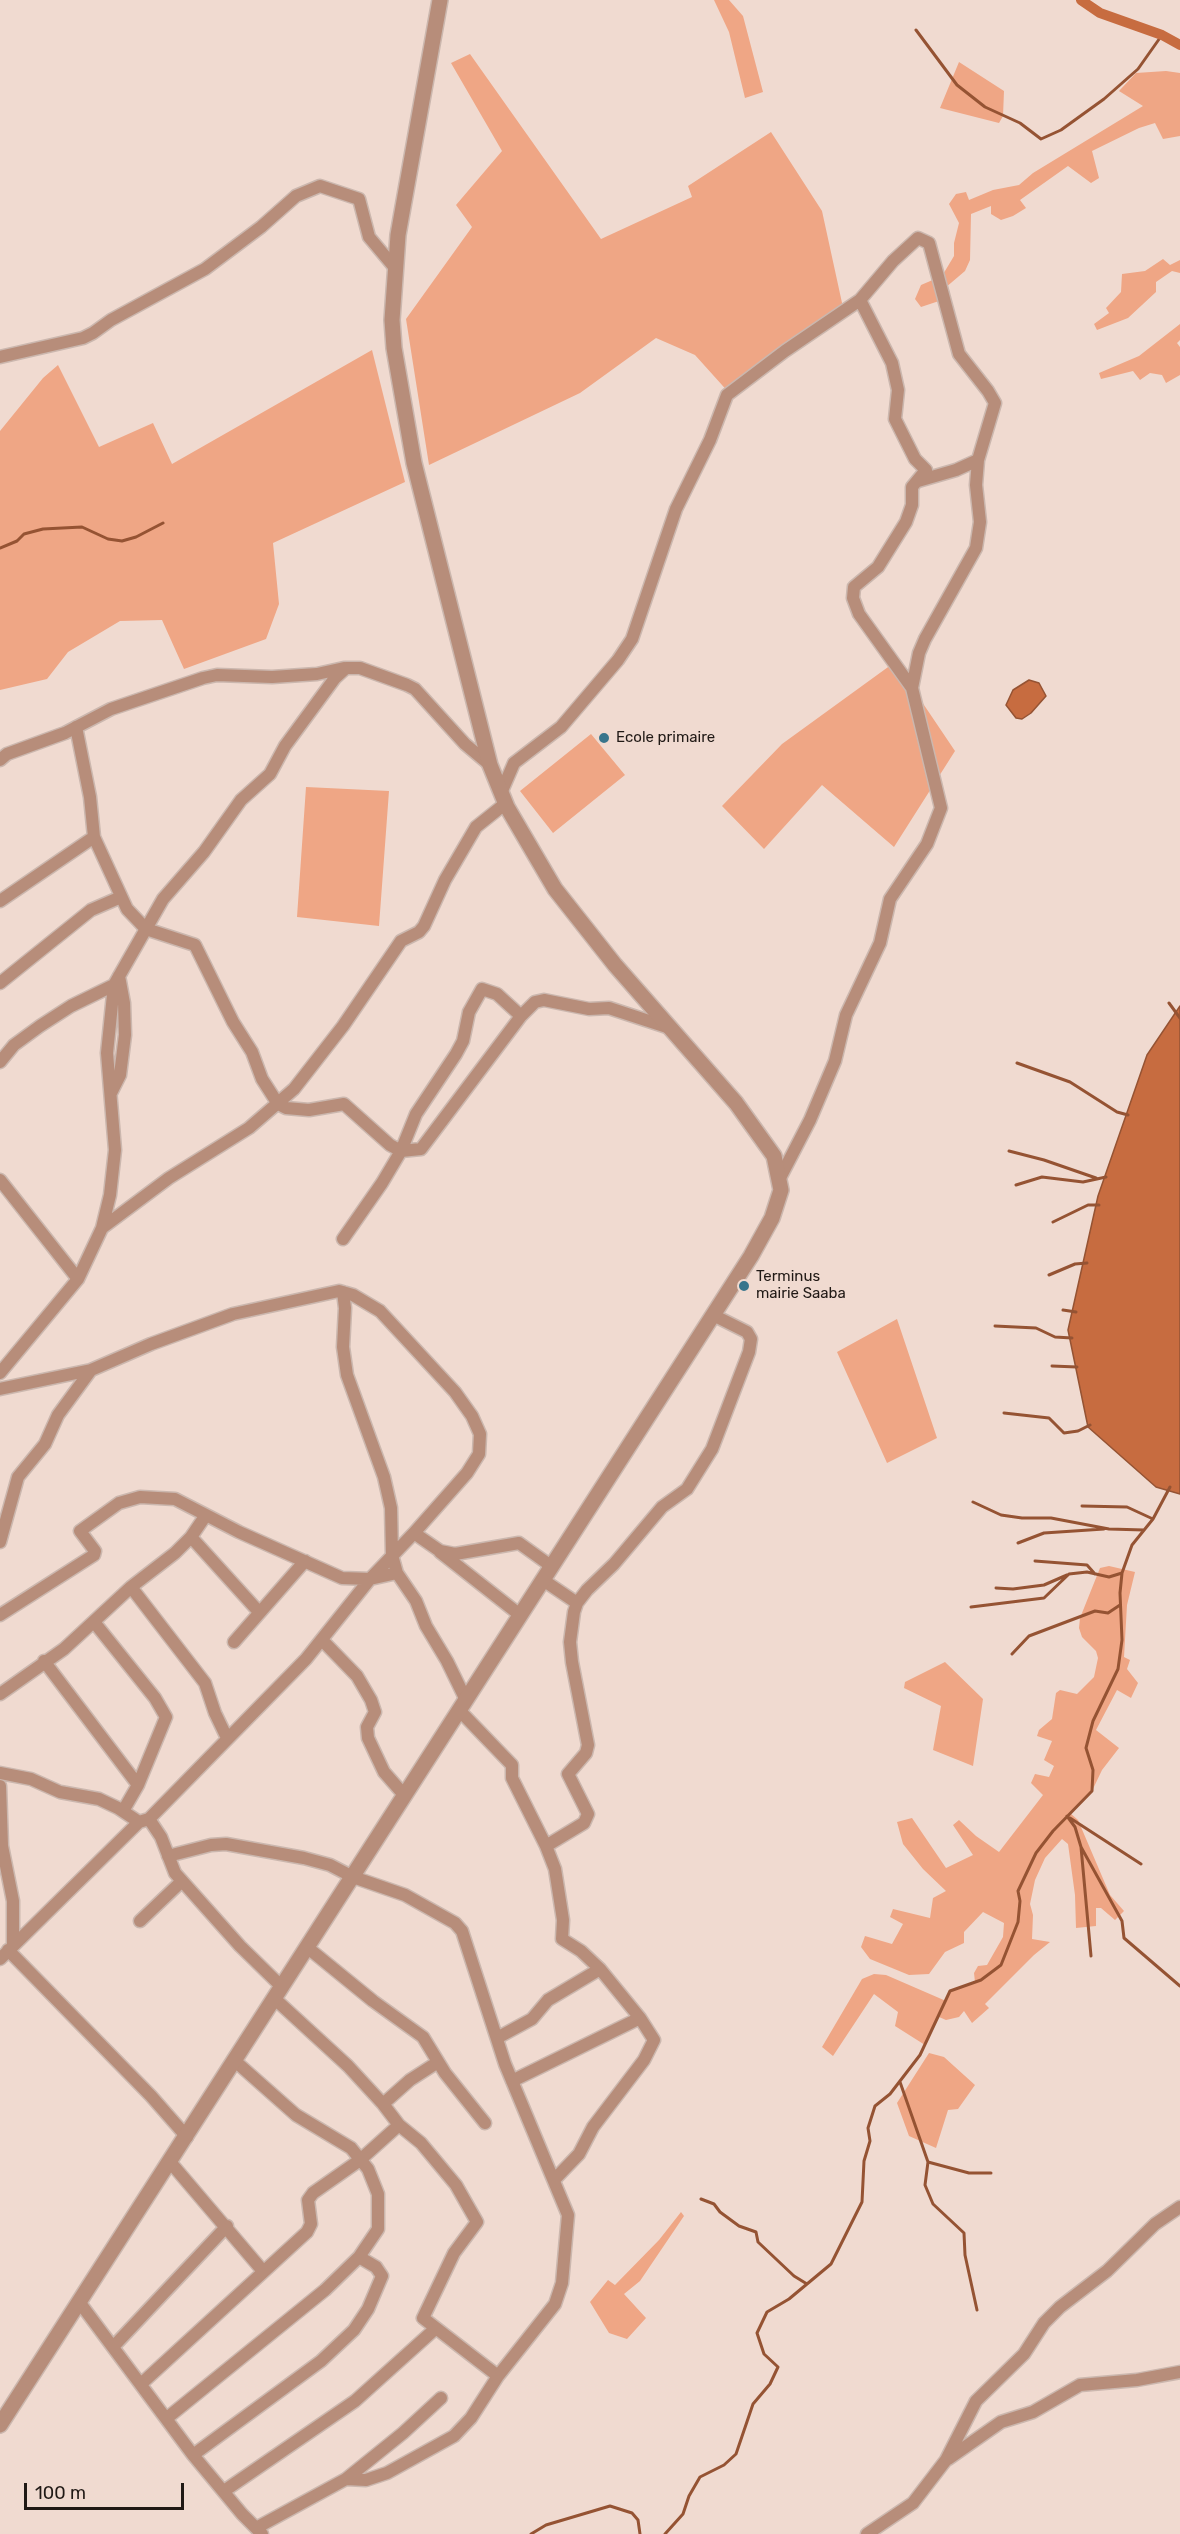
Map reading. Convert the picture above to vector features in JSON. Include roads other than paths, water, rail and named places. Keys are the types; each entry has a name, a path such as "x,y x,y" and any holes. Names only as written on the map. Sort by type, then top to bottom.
{"street":[{"path":"0,2425 5,2408 80,2303 171,2163 713,1315 763,1236 779,1201 780,1178 774,1156 752,1124 615,965 555,889 504,798 490,765 446,597 403,406 394,348 395,268 404,194 440,0"},
{"path":"0,357 83,338 93,333 111,320 205,269 261,227 296,196 313,188 327,186 359,199 369,237 395,268"},
{"path":"102,1228 169,1178 249,1128 294,1089 343,1026 401,941 419,932 424,926 445,880 476,827 504,798 514,763 561,727 618,660 632,639 675,509 710,440 727,394 784,351 860,300 893,261 918,238 929,243 959,354 995,403 978,460 976,478 980,522 976,548 925,639 919,653 912,688"},
{"path":"860,300 892,363 898,390 895,419 915,459 932,472"},
{"path":"780,1178 810,1120 835,1061 846,1015 880,943 890,899 927,844 939,817 940,800 912,688 859,614 853,592 858,582 878,567 906,522 912,505 912,487 917,481 932,472 961,468 978,460"},
{"path":"961,468 976,478"},
{"path":"0,1373 78,1279 102,1228 110,1195 115,1150 107,1071 107,1036 117,981 163,899 204,852 241,800 270,774 285,746 309,711 335,678 346,668"},
{"path":"0,760 7,754 76,727 111,709 210,676 272,678 360,668 376,672 415,689 465,744 490,765"},
{"path":"76,727 90,797 94,837 121,897 134,919 146,929 195,945 233,1022 252,1052 262,1079 278,1104 286,1108 309,1110 346,1104 380,1138 401,1151 425,1146 521,1017 535,1002 544,1000 589,1009 609,1008 671,1029"},
{"path":"0,901 94,837"},
{"path":"0,983 91,910 121,897"},
{"path":"0,1062 14,1045 48,1021 117,981"},
{"path":"343,1239 401,1151 416,1114 463,1041 469,1012 477,993 488,989 497,994 521,1017"},
{"path":"0,1180 78,1279"},
{"path":"343,1292 345,1308 343,1347 347,1375 384,1477 392,1508 392,1556 397,1573 416,1601 426,1626 447,1661 463,1705 513,1765 512,1778 555,1869 563,1920 562,1940 581,1951 600,1969 653,2035 653,2045 604,2110 579,2154 554,2180"},
{"path":"0,1389 91,1370 151,1344 233,1314 343,1292 353,1295 380,1311 455,1392 472,1416 480,1434 479,1454 467,1473 370,1579 322,1640 144,1821 7,1951"},
{"path":"546,1846 584,1823 588,1814 568,1774 586,1753 588,1745 570,1642 577,1602 662,1507 687,1489 712,1449 749,1352 751,1339 747,1332 713,1315"},
{"path":"0,1542 18,1477 45,1444 58,1415 91,1370"},
{"path":"0,1615 94,1554 95,1551 80,1531 130,1498 175,1499 342,1578 370,1579 397,1573"},
{"path":"0,1694 64,1649 131,1587 191,1538 206,1515"},
{"path":"414,1533 520,1615"},
{"path":"191,1538 259,1612"},
{"path":"440,1551 459,1554 519,1543 552,1566"},
{"path":"234,1642 305,1561"},
{"path":"543,1580 577,1602"},
{"path":"131,1587 205,1683 215,1713 227,1738"},
{"path":"94,1622 155,1698 166,1717 138,1785 123,1811"},
{"path":"322,1640 357,1676 371,1700 375,1712 367,1727 368,1738 384,1772 405,1796"},
{"path":"44,1661 138,1785"},
{"path":"0,1773 31,1779 60,1792 99,1799 144,1821 161,1837 172,1870 279,1993 383,2104 399,2125 421,2143 456,2185 477,2222 454,2253 423,2315 425,2323 498,2376"},
{"path":"0,1786 2,1846 13,1901 7,1951"},
{"path":"168,1856 211,1845 226,1844 330,1865 353,1877 412,1899 455,1923 462,1931 512,2081 568,2215 562,2283 555,2304 498,2376 471,2418 454,2436 377,2478 346,2479"},
{"path":"140,1921 182,1881"},
{"path":"308,1948 373,2001 417,2031 485,2123"},
{"path":"7,1951 151,2096 187,2137"},
{"path":"497,2038 532,2019 548,2001 600,1969"},
{"path":"512,2081 640,2018"},
{"path":"167,2418 325,2290 359,2257 378,2229 379,2205 374,2181 360,2160 346,2145 296,2115 235,2061"},
{"path":"383,2104 410,2080 438,2062"},
{"path":"141,2384 201,2328 225,2309 309,2228 308,2200 313,2193 360,2160 399,2125"},
{"path":"171,2163 227,2226 262,2271"},
{"path":"867,2534 913,2503 946,2460 976,2401 1024,2354 1044,2323 1060,2307 1107,2271 1155,2224 1180,2207"},
{"path":"113,2347 227,2226"},
{"path":"193,2455 321,2361 354,2331 368,2309 382,2276 376,2267 359,2257"},
{"path":"80,2303 193,2455 259,2531 346,2479 404,2433 441,2397"},
{"path":"224,2491 355,2401 435,2329"},
{"path":"946,2460 1001,2422 1033,2412 1080,2385 1137,2380 1180,2372"}],"waterway":[{"path":"1081,0 1100,13 1162,35 1180,45"},
{"path":"916,30 957,85 985,107 1020,123 1041,139 1061,130 1104,99 1138,69 1162,35"},
{"path":"0,548 17,541 24,534 43,529 82,527 108,539 122,541 136,537 163,523"},
{"path":"1169,1003 1180,1018"},
{"path":"1017,1063 1070,1082 1117,1112 1128,1115"},
{"path":"1009,1151 1096,1178"},
{"path":"1016,1185 1042,1177 1083,1182 1106,1177"},
{"path":"1053,1222 1088,1205 1099,1205"},
{"path":"1049,1275 1075,1264 1087,1263"},
{"path":"1063,1310 1076,1312"},
{"path":"995,1326 1036,1328 1055,1337 1072,1338"},
{"path":"1052,1366 1077,1367"},
{"path":"1004,1413 1049,1418 1064,1433 1078,1431 1090,1425"},
{"path":"665,2534 683,2514 689,2496 700,2477 724,2465 736,2454 753,2404 770,2384 778,2367 764,2354 757,2333 767,2312 789,2299 831,2264 862,2202 864,2161 870,2141 868,2128 875,2106 890,2094 920,2055 950,1991 981,1980 1001,1965 1018,1922 1020,1901 1018,1891 1036,1853 1053,1831 1092,1791 1093,1770 1086,1748 1093,1721 1118,1669 1122,1640 1120,1593 1122,1573 1132,1545 1153,1519 1170,1487"},
{"path":"973,1502 1001,1515 1051,1518 1109,1529 1144,1530"},
{"path":"1082,1506 1127,1507 1153,1519"},
{"path":"1018,1543 1044,1533 1104,1529"},
{"path":"1035,1561 1087,1565 1095,1574"},
{"path":"971,1607 1044,1598 1069,1574 1087,1572 1109,1577 1122,1573"},
{"path":"996,1588 1013,1589 1044,1585 1067,1575"},
{"path":"1012,1654 1029,1636 1095,1611 1108,1613 1120,1605"},
{"path":"1067,1816 1075,1827 1081,1847 1091,1956"},
{"path":"1070,1818 1141,1864"},
{"path":"1081,1847 1122,1921 1124,1938 1180,1986"},
{"path":"900,2082 928,2162 925,2185 933,2204 964,2233 965,2255 977,2310"},
{"path":"928,2162 969,2173 991,2173"},
{"path":"701,2199 714,2204 720,2212 739,2226 756,2232 758,2242 794,2276 807,2284"},
{"path":"531,2534 546,2525 610,2506 632,2513 638,2520 640,2534"}],"place":[{"name":"Ecole primaire","path":"604,738"},
{"name":"Terminus mairie Saaba","path":"744,1286"}]}
